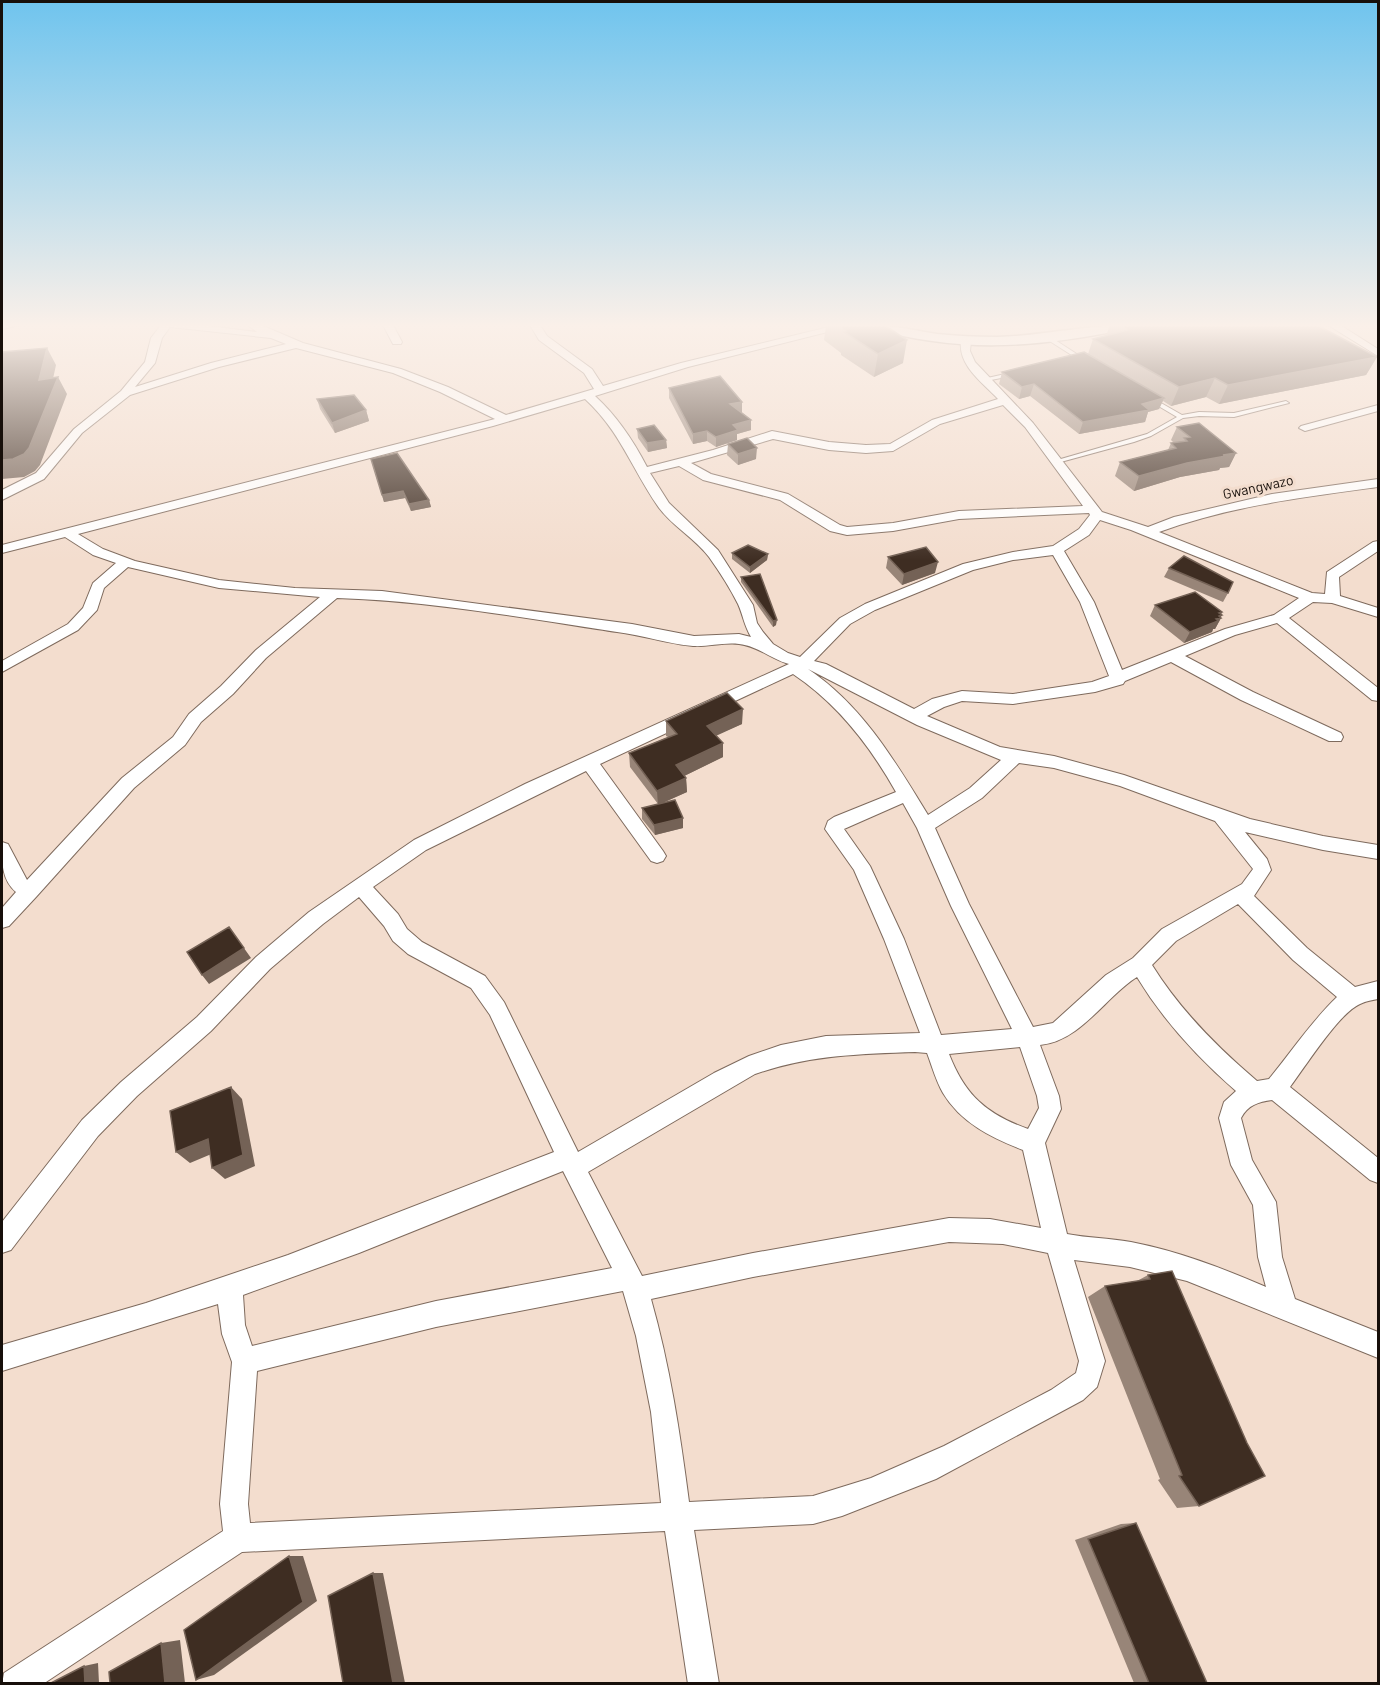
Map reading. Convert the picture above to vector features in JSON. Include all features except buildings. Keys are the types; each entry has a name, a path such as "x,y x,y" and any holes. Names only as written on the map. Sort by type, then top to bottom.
{"street":[{"path":"2,496 40,476 78,430 112,404"},
{"path":"473,404 505,419"},
{"path":"2,549 352,461 558,404"},
{"path":"601,404 664,506 713,553 746,605 750,623 768,647"},
{"path":"644,471 772,435 829,446 866,449 893,447 936,422 995,404"},
{"path":"1010,404 1095,512"},
{"path":"1305,428 1378,408"},
{"path":"681,462 707,477 784,497 828,524 847,531 959,516 1095,512 1311,597 1333,599 1378,612"},
{"name":"Gwangwazo","path":"1146,532 1179,520 1272,498 1378,483"},
{"path":"2,1241 90,1128 129,1089 204,1024 263,963 316,918 392,863 420,845 531,789 798,666 845,621 877,603 988,562 1057,550 1084,532 1095,512"},
{"path":"15,1683 238,1538 813,1510 843,1503 912,1475 985,1441 1084,1383 1088,1379 1092,1361 1057,1244 1034,1142 1050,1109 1048,1096 1027,1037 960,906 925,826 889,765 858,722 798,666 768,647 739,639 694,641 632,629 382,595 240,588 189,579 98,552 68,533"},
{"path":"1333,599 1332,575 1378,545"},
{"path":"1057,550 1087,602 1118,680"},
{"path":"2,667 73,627 90,610 98,586 126,562"},
{"path":"2,920 128,783 179,741 195,718 227,690 261,654 334,593"},
{"path":"914,716 938,703 962,696 1002,699 1036,697 1095,687 1118,680 1230,632 1278,618 1311,597"},
{"path":"1278,618 1378,696"},
{"path":"1173,656 1247,696 1335,737"},
{"path":"798,666 821,668 914,716 988,749 1054,762 1124,781 1222,817 1285,835 1378,852"},
{"path":"925,826 976,793 1015,756"},
{"path":"590,763 657,856"},
{"path":"906,795 834,826 836,832 861,866 894,939 950,1085 963,1103 977,1116 999,1130 1034,1142"},
{"path":"2,1358 230,1287 571,1162 722,1080 766,1059 826,1047 915,1042 943,1045 1027,1037 1060,1030 1113,981 1140,964 1169,935 1241,895 1256,880 1262,867 1222,817"},
{"path":"2,849 17,882 29,892"},
{"path":"361,886 386,913 400,935 415,948 478,982 497,1009 633,1283 649,1336 662,1402 677,1516 704,1683"},
{"path":"1241,895 1300,954 1352,997"},
{"path":"1140,964 1155,990 1181,1024 1233,1075 1230,1084 1231,1094 1255,1096 1378,1172"},
{"path":"1284,1308 1270,1257 1264,1202 1242,1165 1230,1118 1232,1110 1255,1096 1310,1045 1322,1025 1352,997 1378,990"},
{"path":"245,1360 436,1314 633,1283 690,1277 949,1230 977,1229 1020,1234 1057,1244 1114,1252 1186,1269 1250,1292 1378,1345"},
{"path":"230,1287 230,1316 236,1342 245,1360 234,1504 238,1538"}],"lane":[{"path":"1158,404 1181,417"},
{"path":"1057,461 1141,438 1181,417 1200,414 1234,415 1283,404"}]}
